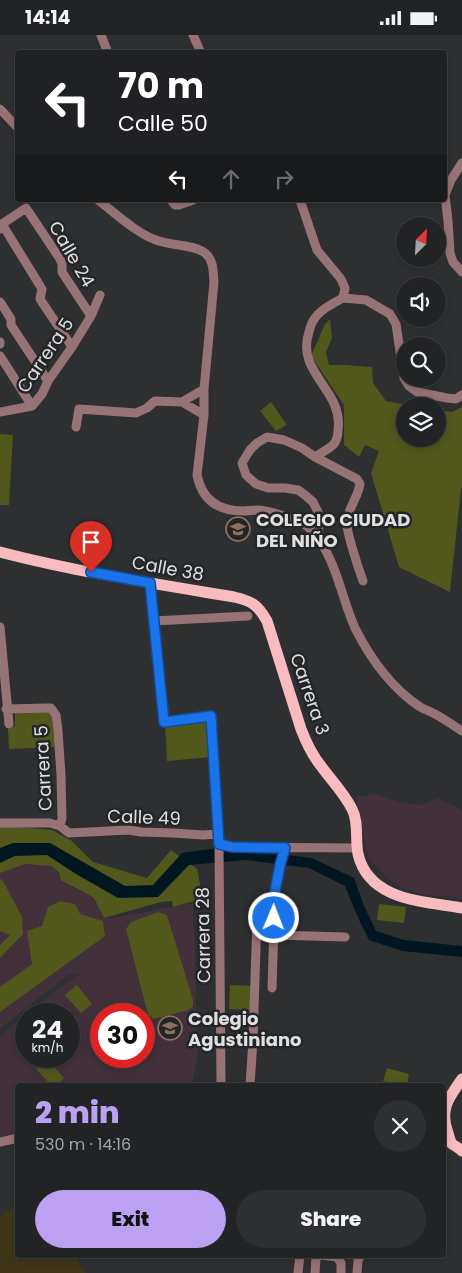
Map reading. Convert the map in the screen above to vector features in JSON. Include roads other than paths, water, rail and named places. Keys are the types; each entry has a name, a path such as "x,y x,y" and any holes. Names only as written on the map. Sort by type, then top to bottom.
{"main road":[{"name":"Calle 38","path":"0,552 37,562 243,599"},
{"name":"Carrera 3","path":"243,599 255,604 267,621 301,729 308,745 320,765 331,777 352,808 356,821 357,848 364,871 372,881 386,891 408,898 462,908"},
{"path":"446,1106 462,1079"},
{"path":"446,1128 452,1143 462,1151"}],"street":[{"path":"101,35 107,50"},
{"path":"193,35 200,50"},
{"path":"0,109 15,125"},
{"path":"447,190 462,163"},
{"path":"101,202 140,232 156,240 198,249 206,254 211,261 214,282 204,389 204,415 197,475 202,492 216,505 228,510 257,510 277,513 306,525 319,538 331,559 355,627 378,666 410,700 462,731"},
{"path":"173,202 175,205 179,205 187,202"},
{"path":"301,202 317,250 341,279 345,288 343,298"},
{"path":"446,202 450,253 453,262 462,272"},
{"name":"Calle 24","path":"1,227 26,208 60,259 62,272 91,316"},
{"path":"1,227 42,289 40,299 72,347"},
{"path":"345,288 390,314 394,319 404,378 409,386 417,392 447,398 456,399 462,395"},
{"name":"Carrera 5","path":"1,410 32,406 42,394 48,381 91,316 100,295"},
{"path":"315,457 333,445 337,438 339,416 334,401 312,369 306,352 307,339 313,320 325,308 343,298 366,300"},
{"path":"0,302 10,319 11,325 48,381"},
{"path":"0,356 32,406"},
{"path":"76,427 79,409 136,413 147,408 154,401 182,401 204,389"},
{"path":"182,401 204,415"},
{"path":"319,538 318,512 313,502 305,495 298,490 268,488 256,483 246,475 242,463 250,450 267,437 292,443 357,479 360,484 359,491 349,512 346,524 362,581"},
{"path":"150,583 154,621 248,616"},
{"name":"Carrera 28","path":"154,621 164,722 211,716 219,846 221,1083"},
{"name":"Carrera 5","path":"0,627 6,709 9,724"},
{"name":"Carrera 5","path":"6,709 51,708 56,715 61,775 62,818 60,826"},
{"path":"0,823 50,823 60,826"},
{"name":"Calle 49","path":"60,826 69,833 129,830 203,835 218,834"},
{"path":"219,846 285,851 357,848"},
{"path":"272,988 275,892 280,865 285,851"},
{"path":"250,1083 257,917"},
{"path":"274,935 345,937"},
{"path":"0,1142 15,1139"},
{"path":"298,1273 299,1258"},
{"path":"315,1273 316,1258"},
{"path":"338,1258 341,1263 341,1273"},
{"path":"357,1273 359,1258"}],"water":[{"path":"13,843 50,843 125,886 153,885 182,853 218,848 312,858 354,878 376,931 404,940 462,946 462,957 402,951 369,940 345,886 309,868 246,860 189,865 158,897 118,898 47,855 15,856 0,863 0,848"}],"place":[{"name":"COLEGIO CIUDAD DEL NIÑO","path":"238,529"},
{"name":"Colegio Agustiniano","path":"170,1028"}]}
